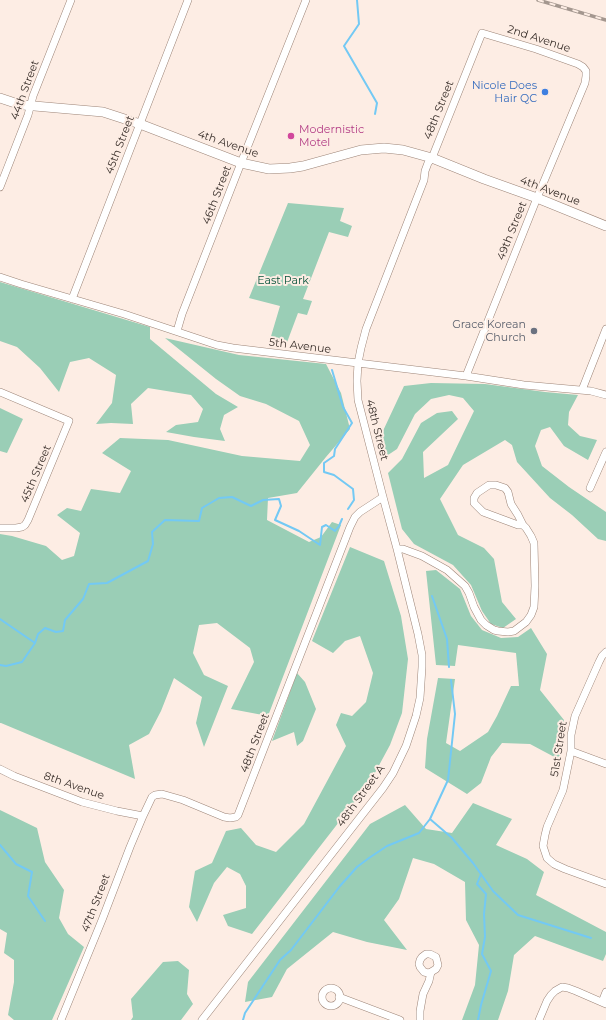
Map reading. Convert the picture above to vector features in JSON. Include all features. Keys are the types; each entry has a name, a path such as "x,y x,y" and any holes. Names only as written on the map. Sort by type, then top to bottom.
{"main road":[{"name":"4th Avenue","path":"0,98 31,106 103,112 140,124 241,162 268,169 302,166 361,150 384,148 402,150 432,158 606,226"}],"street":[{"name":"44th Street","path":"0,187 28,115 33,96 71,0"},
{"name":"45th Street","path":"72,299 188,0"},
{"name":"46th Street","path":"177,331 182,314 241,162 306,0"},
{"name":"2nd Avenue","path":"482,33 572,61 583,67 586,71"},
{"name":"48th Street","path":"155,795 162,794 183,800 224,817 230,818 238,815 244,803 350,527 360,512 383,497 358,400 358,363 361,348 366,329 424,180 425,170 432,158 482,33"},
{"name":"49th Street","path":"466,376 537,198 585,84 586,71"},
{"name":"5th Avenue","path":"0,277 124,314 218,345 233,348 466,376 524,385 591,391 606,395"},
{"path":"582,390 606,329"},
{"name":"45th Street","path":"0,392 69,421 25,525 16,528 0,528"},
{"path":"590,488 606,452"},
{"path":"397,549 403,549 422,556 447,570 465,586 474,607 481,620 486,625 498,631 514,631 526,622 534,607 534,542 511,504 508,492 505,488 496,484 489,485 474,498 474,503 483,512 523,526"},
{"name":"48th Street A","path":"202,1020 383,788 393,773 406,746 420,698 422,655 383,497"},
{"name":"51st Street","path":"606,652 599,662 575,716 571,736 571,751 563,790 545,835 543,846 544,853 547,858 554,864 606,884"},
{"path":"571,751 606,764"},
{"name":"8th Avenue","path":"0,769 14,776 82,802 142,816"},
{"name":"47th Street","path":"61,1020 142,816 152,797 155,795"},
{"path":"420,1020 423,994 431,972"},
{"path":"539,1020 547,1001 551,995 559,989 568,988 604,1003 606,992"},
{"path":"339,997 400,1020"}],"green space":[{"name":"East Park","path":"288,203 344,208 340,221 352,226 348,237 329,232 303,299 312,301 307,315 298,313 286,345 269,343 280,306 249,298"},
{"path":"0,282 150,327 150,339 216,394 238,407 224,415 220,429 225,441 166,432 176,425 198,422 203,409 191,395 148,388 131,404 133,424 96,424 112,403 116,375 89,358 70,362 59,392 40,368 17,347 0,341"},
{"path":"165,338 239,355 326,364 341,393 350,429 297,493 268,498 267,520 309,542 321,537 332,522 341,525 268,716 231,709 254,662 250,648 217,623 199,625 193,653 204,675 228,686 204,747 196,723 202,697 174,678 161,711 149,734 129,745 135,779 0,723 0,534 46,546 62,560 74,556 80,533 57,515 67,508 81,511 91,489 120,493 131,471 102,453 120,438 168,440 242,456 300,461 310,445 299,421 266,404 240,396 216,379"},
{"path":"431,383 485,384 578,395 569,412 568,425 580,436 597,440 588,460 564,446 550,427 541,430 535,446 542,466 569,487 606,512 606,541 598,539 572,515 550,498 517,462 512,445 505,440 463,465 440,499 458,535 484,548 494,559 502,602 516,619 503,628 491,624 482,611 471,585 453,565 414,544 402,529 388,473 402,459 421,423 437,413 452,411 458,419 423,452 424,478 448,465 474,411 463,398 449,395 431,399 415,414 397,449 382,459 382,433 404,386"},
{"path":"0,408 23,419 7,453 0,451"},
{"path":"350,547 384,561 401,616 408,659 402,713 390,745 370,782 252,934 228,926 223,915 246,908 246,886 240,874 227,867 214,883 197,922 189,907 195,871 212,863 226,831 241,828 256,845 276,852 304,824 346,746 336,725 341,713 352,716 366,702 373,673 360,636 345,641 333,653 312,641"},
{"path":"436,570 460,589 471,616 482,630 501,638 518,637 531,628 547,654 540,690 564,720 560,760 530,744 502,743 491,757 481,783 467,794 425,768 427,739 438,678 455,679 446,743 460,751 488,732 511,686 519,686 516,653 458,645 455,666 436,665 426,571"},
{"path":"297,673 305,682 316,709 303,741 297,746 294,732 272,741"},
{"path":"473,803 512,819 496,845 527,859 544,872 536,895 606,932 606,954 603,961 535,936 514,955 508,991 498,1020 462,1020 475,985 479,945 466,920 465,882 434,864 413,858 399,899 384,920 407,950 367,942 333,932 287,969 272,997 245,1002 248,982 370,824 405,805 426,829 452,833"},
{"path":"0,810 37,828 45,862 64,890 59,918 68,934 84,947 52,1020 14,1020 8,1015 14,982 14,960 4,953 7,933 0,929"},
{"path":"178,961 189,970 187,994 193,1004 181,1020 131,1020 133,1017 131,999 163,962"}],"waterway":[{"path":"357,0 359,24 344,46 377,103 375,114"},
{"path":"332,370 343,407 352,423 335,449 334,456 324,463 324,472 334,475 353,489 354,500 348,509"},
{"path":"0,665 6,666 22,662 35,643 38,634 45,628 56,632 63,631 65,620 83,599 89,584 107,583 148,561 153,544 152,532 165,520 199,521 202,508 219,498 232,497 251,506 263,500 279,499 281,506 275,520 299,531 320,545 322,527 326,525 335,531 342,519"},
{"path":"432,596 447,639 449,667"},
{"path":"0,619 35,643"},
{"path":"243,1020 245,1013 280,960 291,950 340,886 357,867 387,846 419,833 430,819 448,780 455,714 451,680"},
{"path":"430,819 452,838 473,863 493,891 518,915 591,938"},
{"path":"0,845 16,864 32,872 28,896 45,921"},
{"path":"478,1020 491,971 482,954 485,937 484,914 486,894 477,884 481,874"}],"railway":[{"path":"538,0 606,20"}],"place":[{"name":"Nicole Does Hair QC","path":"545,92"},
{"name":"Modernistic Motel","path":"291,136"},
{"name":"Grace Korean Church","path":"534,331"}]}
